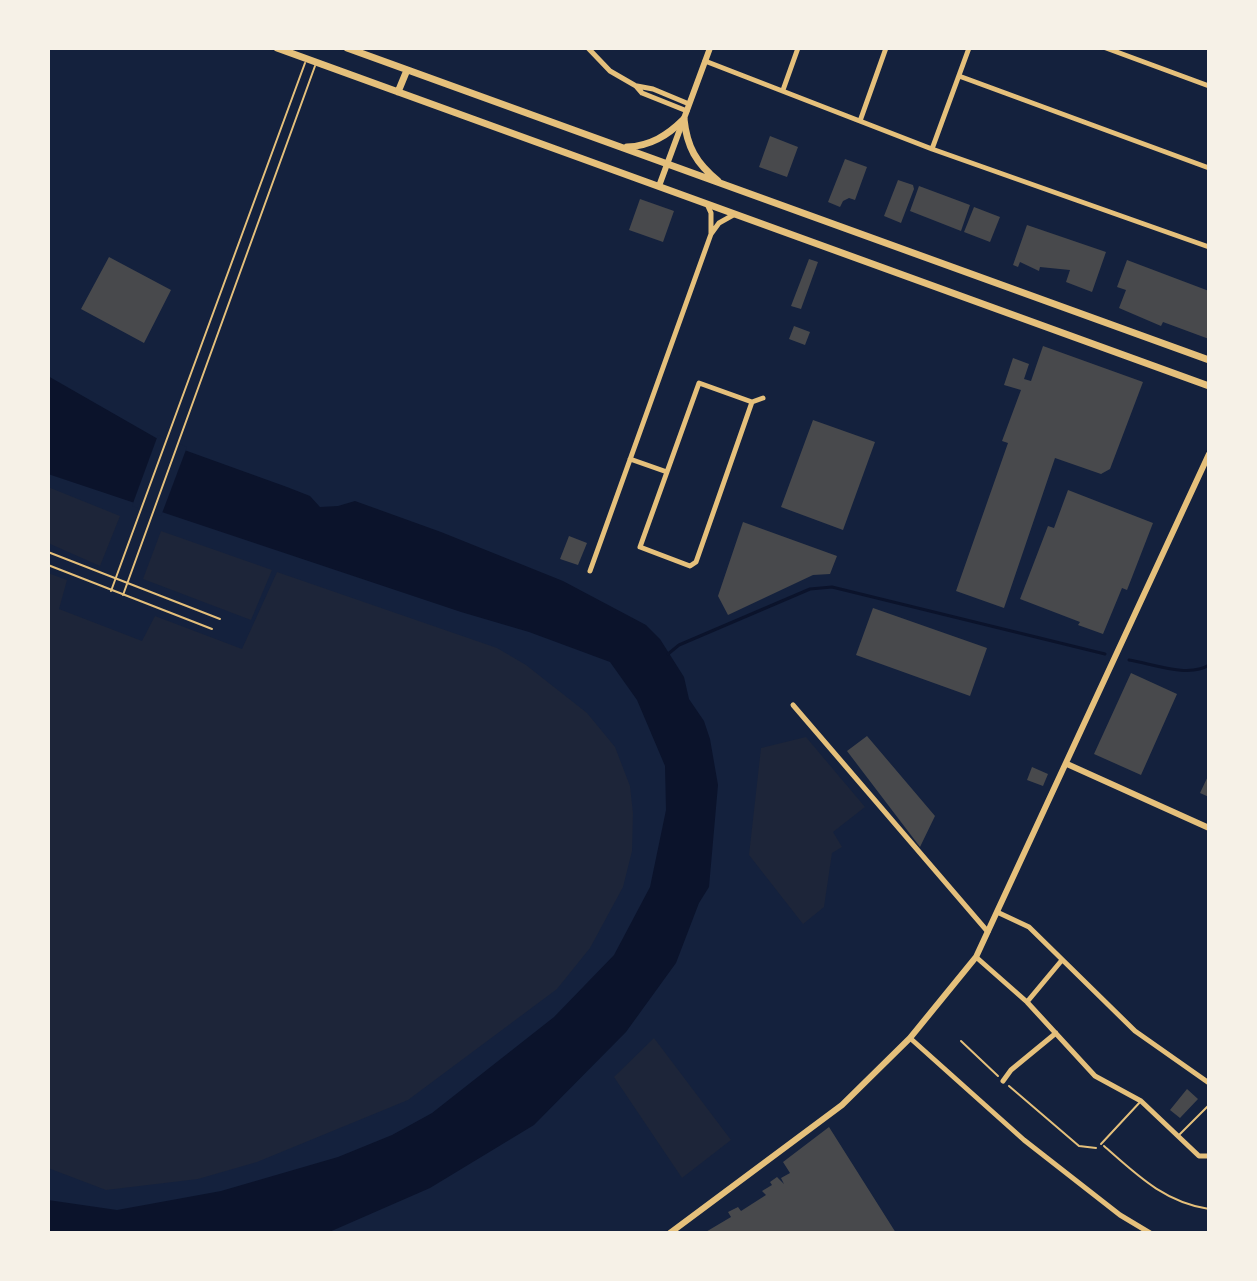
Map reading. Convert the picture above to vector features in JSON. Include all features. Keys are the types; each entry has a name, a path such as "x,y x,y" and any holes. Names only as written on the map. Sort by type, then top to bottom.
{"main road":[{"path":"277,48 1053,332 1209,386"},
{"path":"347,48 1209,360"},
{"path":"398,92 407,70"},
{"path":"621,148 649,143 662,137 686,111"},
{"path":"686,111 693,155 722,185"}],"street":[{"path":"588,48 610,71 642,93 686,111"},
{"path":"659,186 710,48"},
{"path":"783,90 798,48"},
{"path":"860,121 886,48"},
{"path":"932,149 969,48"},
{"path":"1106,48 1209,86"},
{"path":"705,61 932,149 1209,247"},
{"path":"959,76 1209,168"},
{"path":"706,203 711,213 711,234"},
{"path":"590,571 711,234 719,223 736,214"},
{"path":"630,552 640,547 699,383 695,373"},
{"path":"699,383 752,402 763,398"},
{"path":"640,547 690,566 696,562 752,402"},
{"path":"670,1233 842,1105 910,1038 976,957 1209,454"},
{"path":"630,459 667,472"},
{"path":"793,705 988,932"},
{"path":"1067,764 1209,828"},
{"path":"997,912 1029,927 1135,1031 1209,1083"},
{"path":"976,957 1027,1002 1095,1076 1141,1101 1199,1156 1209,1156"},
{"path":"1027,1002 1062,959"},
{"path":"1003,1081 1011,1070 1056,1033"},
{"path":"910,1038 1024,1140 1120,1215 1150,1233"}],"lane":[{"path":"111,591 307,59"},
{"path":"123,595 316,63"},
{"path":"48,552 220,619"},
{"path":"48,565 212,629"},
{"path":"1101,1144 1141,1101"},
{"path":"1178,1136 1209,1105"}],"path":[{"path":"961,1041 1079,1146 1092,1149 1101,1144 1146,1184 1168,1198 1209,1209"}],"shaded area":[{"path":"48,376 165,443 310,496 320,507 355,501 441,532 563,581 646,625 660,639 684,677 689,699 704,721 710,739 718,785 709,887 699,903 676,963 626,1032 534,1125 430,1188 327,1233 48,1233 48,1200 117,1210 221,1191 338,1157 392,1135 432,1113 554,1017 614,955 650,887 666,810 665,766 637,700 610,662 529,632 48,474"},
{"path":"48,487 120,516 100,566 48,543"},
{"path":"161,531 272,570 251,620 143,579"},
{"path":"277,572 497,648 526,665 587,713 615,747 630,786 632,851 623,887 590,948 557,989 408,1100 257,1162 198,1179 106,1190 48,1168 48,573 67,580 59,609 142,641 155,616 242,649"},
{"path":"806,737 865,807 833,832 842,847 832,853 824,907 803,924 749,855 761,748"},
{"path":"654,1038 731,1140 682,1178 614,1077"}],"pier":[{"path":"158,435 187,447 161,516 132,506"}],"building":[{"path":"770,136 798,147 787,177 759,167"},
{"path":"845,159 867,167 855,200 849,198 840,207 828,202"},
{"path":"898,180 913,185 914,189 901,223 884,216"},
{"path":"919,186 970,205 961,231 910,211"},
{"path":"640,199 674,211 663,242 629,230"},
{"path":"974,207 1000,217 990,242 964,232"},
{"path":"1027,225 1106,252 1092,292 1066,282 1070,270 1040,267 1039,271 1020,262 1018,267 1013,265"},
{"path":"109,257 171,290 144,343 81,309"},
{"path":"809,259 818,262 801,309 791,306"},
{"path":"1127,260 1209,291 1209,339 1163,322 1161,326 1119,308 1126,290 1117,287"},
{"path":"794,326 810,332 805,345 789,339"},
{"path":"1043,346 1143,382 1110,469 1101,474 1055,458 1004,608 956,591 1008,443 1002,441 1021,390 1004,385 1013,358 1029,364 1024,379 1031,381"},
{"path":"813,420 875,442 843,530 781,507"},
{"path":"1068,490 1153,523 1127,590 1122,588 1103,634 1020,599 1048,526 1054,528"},
{"path":"743,522 837,556 830,574 813,575 728,615 718,596"},
{"path":"569,536 587,543 578,565 560,559"},
{"path":"873,608 987,648 970,696 856,655"},
{"path":"1131,673 1177,694 1141,775 1094,754"},
{"path":"867,736 935,816 920,847 847,751"},
{"path":"1032,767 1048,774 1043,786 1027,780"},
{"path":"1209,774 1209,797 1200,793"},
{"path":"1187,1089 1198,1099 1180,1118 1170,1110"},
{"path":"829,1127 896,1233 704,1233 731,1217 728,1212 738,1207 741,1211 766,1195 762,1191 772,1185 770,1182 777,1177 784,1184 781,1178 790,1173 783,1162"}],"waterway":[{"path":"668,654 679,645 810,589 832,587 1105,654"},
{"path":"1129,660 1181,670 1201,669 1209,665"}]}
